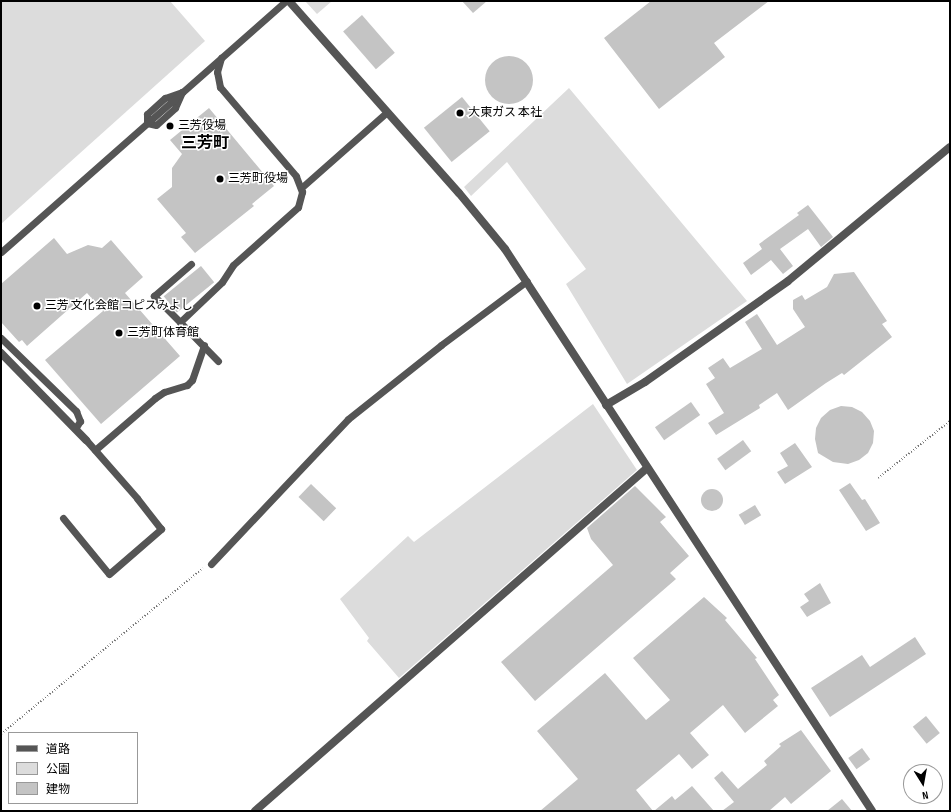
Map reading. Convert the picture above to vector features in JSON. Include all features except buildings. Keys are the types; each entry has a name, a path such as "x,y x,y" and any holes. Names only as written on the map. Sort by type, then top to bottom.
{"street":[{"path":"288,1 459,193 505,249 872,811"},
{"path":"606,405 645,382 788,281 950,147"},
{"path":"1,353 86,440"},
{"path":"255,811 647,468"}],"lane":[{"path":"1,252 182,92 288,1"},
{"path":"180,322 217,287 233,265 298,207 302,199 302,188 288,165 220,87 217,72 221,58"},
{"path":"302,188 387,112"},
{"path":"191,264 154,296 218,360"},
{"path":"211,564 348,419 441,344 527,281"},
{"path":"1,338 76,411 80,421 75,428"},
{"path":"95,450 155,398 192,380 196,376 204,345"},
{"path":"63,518 109,574 160,529 138,498 86,440"}],"path":[{"path":"878,478 950,421"},
{"path":"1,734 196,572 211,564"}],"green space":[{"path":"1,1 170,1 205,41 1,224"},
{"path":"305,1 332,1 317,14"},
{"path":"569,88 747,301 627,384 566,284 586,269 507,162 471,196 464,187"},
{"path":"593,404 637,470 399,678 367,641 369,638 340,599 408,536 414,542"}],"place":[{"name":"大東ガス 本社","path":"460,113"},
{"name":"三芳役場","path":"170,126"},
{"name":"三芳町役場","path":"220,179"},
{"name":"三芳 文化会館 コピスみよし","path":"37,306"},
{"name":"三芳町体育館","path":"119,333"}],"district":[{"name":"三芳町","path":"205,144"}]}
